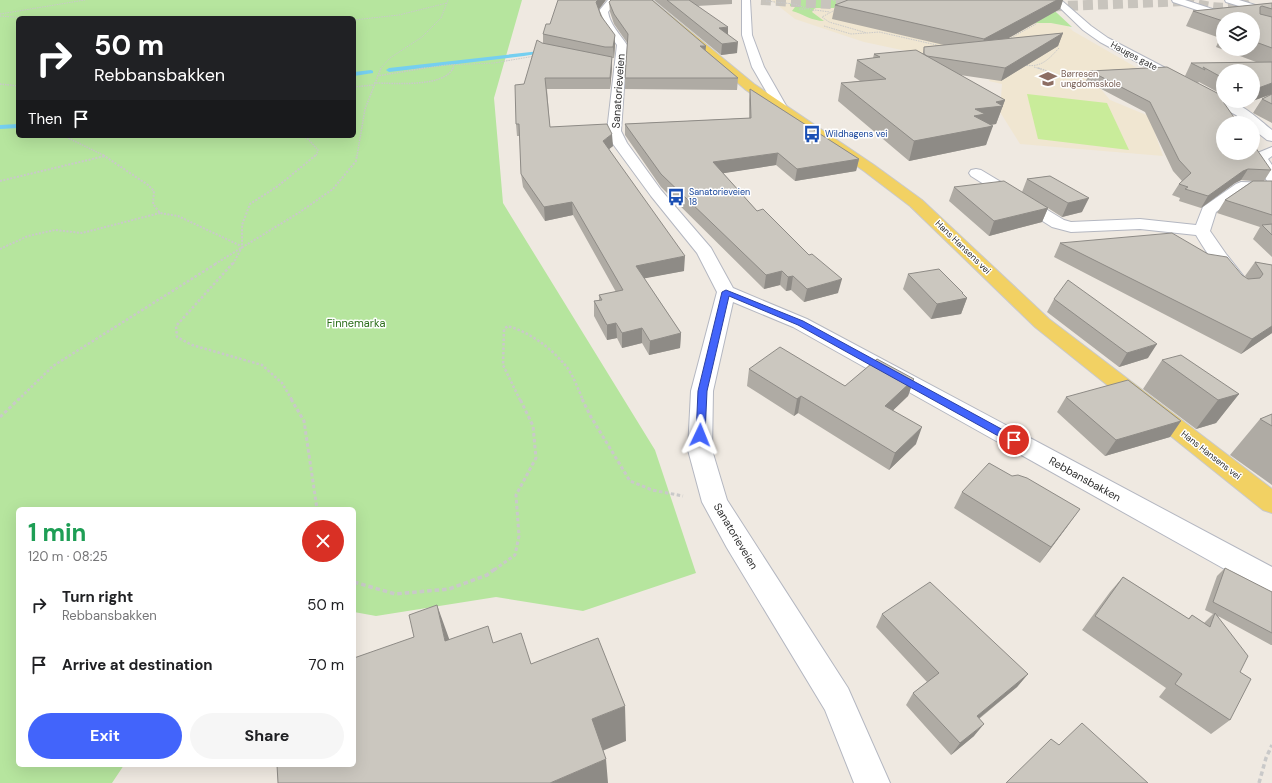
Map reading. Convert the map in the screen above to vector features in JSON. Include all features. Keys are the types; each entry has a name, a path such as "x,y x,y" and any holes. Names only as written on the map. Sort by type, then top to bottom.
{"main road":[{"name":"Hans Hansens vei","path":"646,0 750,87 869,168 916,203 1042,323 1272,502"}],"street":[{"name":"Sanatorieveien","path":"613,0 603,12 603,18 622,45 617,64 614,131 620,144 656,193 704,252 726,292 702,391 700,450 715,502 837,699 872,783"},
{"path":"746,0 747,35 758,67 782,109"},
{"name":"Hauges gate","path":"1056,0 1104,40 1240,112 1272,137"},
{"path":"1176,0 1216,13"},
{"path":"1229,0 1272,13"},
{"path":"1260,0 1272,4"},
{"path":"1240,112 1250,108"},
{"path":"1272,151 1260,157 1272,178"},
{"path":"976,173 1058,224 1071,227 1140,224 1202,231"},
{"path":"1202,231 1209,210 1241,187 1272,188"},
{"path":"1202,231 1219,257 1243,287"},
{"name":"Rebbansbakken","path":"726,292 800,323 1272,581"}],"path":[{"path":"0,15 85,0"},
{"path":"746,0 794,4 815,10"},
{"path":"833,0 841,4"},
{"path":"356,20 399,15 447,1"},
{"path":"0,417 53,366 300,212 333,189 356,161 365,109 377,76 390,58 422,37 441,18 447,1"},
{"path":"799,9 830,12"},
{"path":"835,10 822,17 829,22 866,33"},
{"path":"0,15 16,17"},
{"path":"1009,39 1036,24 1032,18"},
{"path":"824,26 851,34 879,32 947,48"},
{"path":"1004,38 1014,40"},
{"path":"1033,67 1042,65 1059,48"},
{"path":"377,76 454,64 494,63 535,56"},
{"path":"356,87 373,84 396,84 434,80 446,76 453,71 454,64"},
{"path":"1020,64 1033,67 1041,71 1053,73"},
{"path":"0,84 16,86"},
{"path":"67,138 106,156 148,185 154,191 153,204 160,213"},
{"path":"306,138 318,150 316,156 278,186 250,204 242,225 242,247 231,267 176,326 177,337 192,345 262,364 282,383 304,421 317,507"},
{"path":"0,181 106,156"},
{"path":"0,249 28,236 55,230 82,233 160,213 178,216 242,247"},
{"path":"356,583 395,594 449,589 487,574 515,555 519,536 516,495 536,458 533,426 503,365 504,329 508,326 518,329 539,340 567,367 591,417 630,481 652,490 715,502"},
{"path":"1259,783 1266,758 1272,745"}],"shaded area":[{"name":"Børresen ungdomsskole","path":"771,0 1040,0 1073,31 1146,73 1100,88 1110,100 1149,116 1163,156 1020,144 1000,112 1002,84 989,81 996,70 864,42 795,19"}],"green space":[{"name":"Finnemarka","path":"0,0 522,0 494,98 503,203 655,450 696,573 583,611 496,597 376,616 356,612 356,507 16,507 16,767 123,767 112,783 0,783"},
{"path":"799,0 1043,0 1072,27 1051,23 1032,23 836,6 834,8 815,8 812,12 824,21 820,21 792,11 795,7 790,6 790,4"},
{"path":"1027,94 1107,103 1129,150 1038,139"}],"building":[{"path":"558,0 598,0 596,2 601,16 615,35 613,47 605,47 543,34 546,24 550,24"},
{"path":"611,0 652,0 706,46 700,46 738,78 625,78 628,34 614,14 609,2"},
{"path":"667,0 689,0 728,27 719,28 738,42 722,44"},
{"path":"848,0 1057,0 984,39 835,5"},
{"path":"1272,3 1272,9 1262,6 1260,7 1260,12 1216,12 1216,19 1193,11"},
{"path":"1260,14 1272,17 1272,48 1260,44"},
{"path":"1063,33 1005,68 927,56 924,54 924,47"},
{"path":"537,40 542,43 612,57 610,78 545,78 550,127 607,124 612,134 603,141 685,256 636,266 681,333 650,341 642,328 622,333 616,323 607,325 594,301 602,300 599,295 623,290 572,202 544,207 521,174 519,124 516,124 515,85 524,84"},
{"path":"916,50 1005,100 996,102 1003,106 975,109 985,114 974,116 993,126 914,141 841,83 886,79 857,60 880,57 874,54"},
{"path":"1272,62 1272,83 1260,87 1260,64 1216,64 1216,74 1203,67 1205,70 1191,63"},
{"path":"1167,67 1216,92 1216,108 1228,108 1233,116 1216,116 1216,160 1260,160 1260,154 1271,170 1248,169 1243,171 1208,196 1185,189 1188,187 1179,184 1191,173 1179,160 1150,102 1090,71"},
{"path":"750,89 859,159 797,169 778,153 713,162 757,211 763,209 809,255 812,254 842,279 807,289 793,276 788,277 782,271 766,275 661,174 625,124 751,118"},
{"path":"1272,94 1272,104 1262,99"},
{"path":"1050,176 1089,198 1068,203 1027,179"},
{"path":"1004,181 1048,208 994,221 954,187"},
{"path":"1253,181 1272,181 1272,215 1225,200"},
{"path":"1272,224 1272,235 1262,225"},
{"path":"1172,233 1208,254 1227,257 1242,275 1248,279 1260,278 1263,274 1255,262 1272,265 1272,326 1252,339 1060,243"},
{"path":"939,269 967,298 937,304 908,274"},
{"path":"1068,280 1157,344 1127,353 1054,299"},
{"path":"780,347 845,386 877,359 914,379 885,406 922,427 895,453 801,396 797,399 749,369"},
{"path":"1181,355 1239,394 1218,400 1162,360"},
{"path":"1128,380 1181,421 1116,440 1066,397"},
{"path":"1272,414 1272,426 1260,419"},
{"path":"989,463 1012,476 1018,475 1027,478 1080,509 1051,547 962,492"},
{"path":"1225,568 1272,592 1272,633 1213,602"},
{"path":"1123,577 1189,619 1192,615 1210,627 1215,613 1248,656 1240,672 1251,679 1230,720 1175,684 1182,674 1095,616"},
{"path":"930,582 1028,674 977,716 984,724 960,743 913,693 939,673 882,614"},
{"path":"437,605 445,641 488,626 493,643 521,633 531,664 598,638 625,706 592,719 606,759 550,783 278,783 277,767 356,767 356,657 414,637 409,615"},
{"path":"1082,723 1148,783 1006,783 1051,739 1059,745"}],"waterway":[{"path":"389,70 540,52"},
{"path":"356,74 371,72"},
{"path":"0,127 16,126"}],"tunnel":[{"path":"761,0 863,6"},
{"path":"1184,0 1199,5 1222,8 1245,4 1242,0"},
{"path":"1038,7 1186,1"}],"place":[{"name":"Børresen ungdomsskole","path":"1048,79"},
{"name":"Wildhagens vei","path":"812,134"},
{"name":"Sanatorieveien 18","path":"676,197"}],"route":[{"path":"700,435 702,391 726,292 800,323 1014,440"}]}
